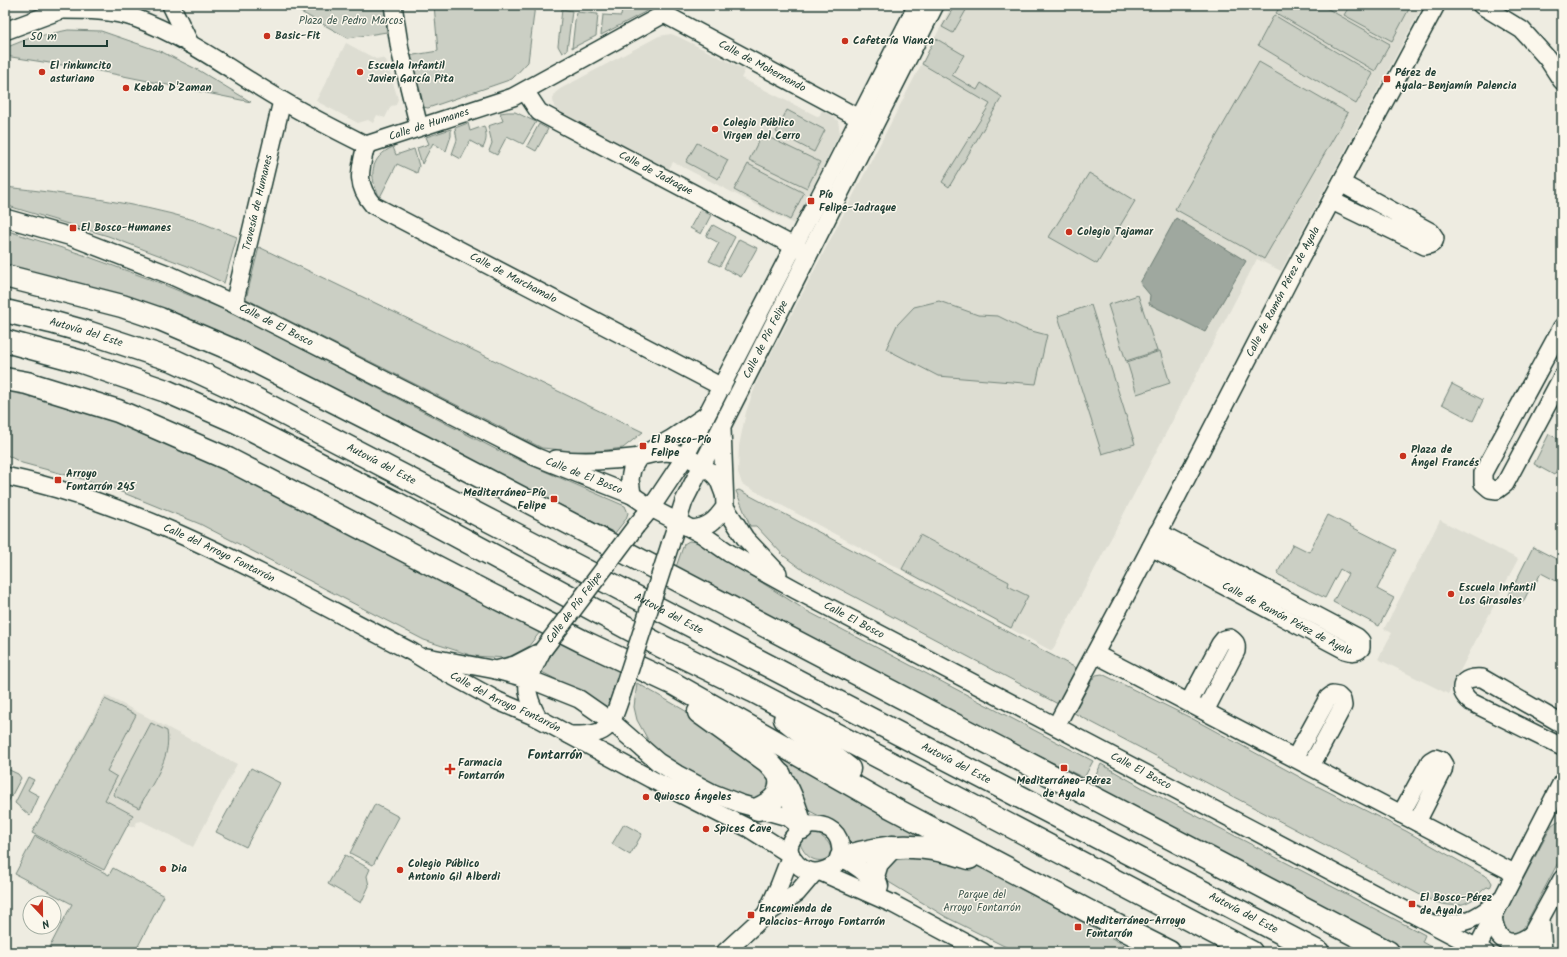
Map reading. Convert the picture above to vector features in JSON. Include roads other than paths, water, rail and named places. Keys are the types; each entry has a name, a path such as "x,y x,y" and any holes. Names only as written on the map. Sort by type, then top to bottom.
{"highway":[{"path":"5,276 122,306 160,319 235,351 430,450 1388,952"},
{"name":"Autovía del Este","path":"5,311 90,333 175,361 248,395 1318,952"},
{"path":"5,341 79,361 166,390 237,422 394,502 661,646 752,691 1250,952"},
{"path":"5,379 27,383 118,411 228,459 584,642 681,688 887,804 1018,872 1088,911 1169,952"},
{"path":"584,642 662,686 767,761 780,774 789,791 802,828"},
{"path":"752,691 780,716 838,762 948,836"},
{"path":"758,809 769,804 775,798 780,790 780,774"},
{"path":"841,858 862,852 892,847 912,846 937,849 1018,872"},
{"path":"877,886 873,876 877,862 892,847"}],"street":[{"path":"171,5 190,44"},
{"path":"177,5 190,44"},
{"path":"393,5 400,50 419,127"},
{"name":"Calle de Pío Felipe","path":"622,693 670,545 684,525 684,501 809,254 917,5"},
{"name":"Calle de Pío Felipe","path":"542,651 651,508 685,457 706,416 717,384 794,246 935,5"},
{"name":"Calle de Ramón Pérez de Ayala","path":"1056,726 1283,292 1436,5"},
{"path":"1481,5 1522,30 1547,58 1562,81"},
{"path":"5,31 69,7 96,10 134,18 190,44 282,101 328,127 366,145"},
{"name":"Calle de Humanes","path":"366,145 513,97 664,10"},
{"name":"Calle de Mohernando","path":"664,10 867,122"},
{"path":"5,22 23,24"},
{"name":"Calle de Jadraque","path":"525,91 539,112 794,246"},
{"name":"Travesía de Humanes","path":"234,304 282,101"},
{"name":"Calle de Marchamalo","path":"366,145 360,172 361,185 366,196 373,205 717,384"},
{"path":"1332,201 1425,246 1432,244 1434,241 1435,238 1431,232 1341,183"},
{"name":"Calle de El Bosco","path":"5,218 72,237 170,275 234,304 536,457 632,495"},
{"path":"794,246 809,254"},
{"path":"1562,327 1483,473 1483,483 1490,489 1497,490 1505,484 1562,377"},
{"name":"Calle de Pío Felipe","path":"639,457 671,440 706,416"},
{"name":"Calle de Pío Felipe","path":"722,426 724,500"},
{"path":"656,452 675,453 685,457 709,470 718,480 724,500 718,517 703,528 684,525 651,508 632,495 630,479 632,469 639,457 656,452"},
{"name":"Calle de El Bosco","path":"536,457 573,462 639,457"},
{"name":"Calle del Arroyo Fontarrón","path":"5,476 56,489 153,522 253,570 421,657 498,701 538,718 651,779 750,828 791,855"},
{"name":"Calle El Bosco","path":"724,500 745,538 796,590"},
{"name":"Calle El Bosco","path":"684,525 729,553 796,590 1481,950"},
{"name":"Calle de Ramón Pérez de Ayala","path":"1154,540 1358,637 1361,641 1361,648 1358,652 1345,650 1154,540"},
{"path":"1189,702 1220,644 1224,639 1230,638 1235,641 1237,646 1236,651 1205,710"},
{"path":"538,718 527,693 529,678 542,651"},
{"name":"Calle del Arroyo Fontarrón","path":"496,670 515,665 542,651"},
{"path":"1095,654 1205,710 1514,873"},
{"name":"Calle del Arroyo Fontarrón","path":"421,657 496,670 529,678 579,699 612,722 658,762 677,774 713,793 758,809 788,817 802,828"},
{"path":"1562,724 1482,678 1472,677 1463,684 1462,689 1465,697 1471,702 1562,747"},
{"path":"612,722 622,693"},
{"path":"622,693 622,714 635,743"},
{"path":"1295,758 1328,698 1332,695 1338,696 1342,700 1343,706 1311,766"},
{"name":"Calle del Arroyo Fontarrón","path":"570,735 589,735 600,732 612,722"},
{"path":"1401,814 1430,761 1435,758 1441,760 1444,765 1443,771 1417,822"},
{"path":"1481,950 1492,916 1562,782"},
{"path":"1544,819 1554,814 1562,813"},
{"path":"725,952 765,916 797,893 818,873 836,864 841,858 842,850 839,840 834,832 819,825 810,825 802,828 796,833 790,847 791,855 765,916"},
{"path":"791,855 801,869 818,873 893,904 983,952"},
{"path":"841,858 860,868 893,904"},
{"path":"1522,952 1562,879"},
{"path":"1432,924 1450,924 1472,920 1480,916 1500,900"},
{"path":"1492,916 1494,928 1497,934 1507,942 1514,943 1523,941 1536,927"},
{"path":"1536,927 1543,952"}],"place":[{"name":"Basic-Fit","path":"267,36"},
{"name":"Cafetería Vianca","path":"845,41"},
{"name":"El rinkuncito asturiano","path":"42,72"},
{"name":"Escuela Infantil Javier García Pita","path":"360,72"},
{"name":"Pérez de Ayala-Benjamín Palencia","path":"1387,79"},
{"name":"Kebab D'Zaman","path":"126,88"},
{"name":"Colegio Público Virgen del Cerro","path":"715,129"},
{"name":"Pío Felipe-Jadraque","path":"811,201"},
{"name":"El Bosco-Humanes","path":"73,228"},
{"name":"Colegio Tajamar","path":"1069,232"},
{"name":"El Bosco-Pío Felipe","path":"643,446"},
{"name":"Plaza de Ángel Francés","path":"1403,456"},
{"name":"Arroyo Fontarrón 245","path":"58,480"},
{"name":"Mediterráneo-Pío Felipe","path":"554,499"},
{"name":"Escuela Infantil Los Girasoles","path":"1451,594"},
{"name":"Mediterráneo-Pérez de Ayala","path":"1064,768"},
{"name":"Farmacia Fontarrón","path":"450,769"},
{"name":"Quiosco Ángeles","path":"646,797"},
{"name":"Spices Cave","path":"706,829"},
{"name":"Dia","path":"163,869"},
{"name":"Colegio Público Antonio Gil Alberdi","path":"400,870"},
{"name":"El Bosco-Pérez de Ayala","path":"1412,904"},
{"name":"Encomienda de Palacios-Arroyo Fontarrón","path":"751,915"},
{"name":"Mediterráneo-Arroyo Fontarrón","path":"1078,927"}],"district":[{"name":"Fontarrón","path":"555,755"}],"park label":[{"name":"Plaza de Pedro Marcos","path":"351,21"},
{"name":"Parque del Arroyo Fontarrón","path":"982,901"}]}
